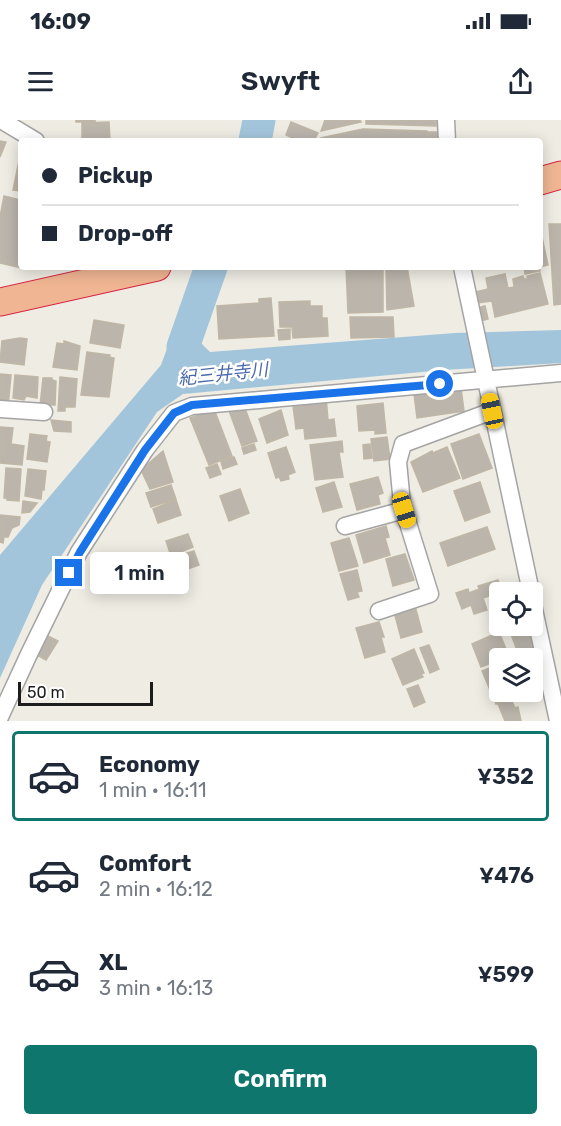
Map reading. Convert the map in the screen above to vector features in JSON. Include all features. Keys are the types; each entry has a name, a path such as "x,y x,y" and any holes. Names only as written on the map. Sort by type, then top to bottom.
{"highway":[{"path":"543,180 561,175"},
{"path":"543,192 561,189"},
{"path":"0,302 144,270"}],"street":[{"path":"1,120 31,138"},
{"path":"446,120 447,138"},
{"path":"463,270 529,582"},
{"path":"0,717 80,552 145,450 174,413 192,405 485,376 561,373"},
{"path":"0,409 44,412"},
{"path":"379,611 430,594 404,510 398,462 403,444 492,411"},
{"path":"345,526 404,510"},
{"path":"540,636 558,721"}],"water":[{"name":"紀三井寺川","path":"183,305 209,307 200,342 210,352 455,333 561,330 561,363 444,370 183,394 157,412 42,585 0,678 0,555 161,365"}],"building":[{"path":"76,120 95,120 95,122 76,122"},
{"path":"325,120 360,120 361,122 321,131"},
{"path":"366,120 436,120 436,126 366,124"},
{"path":"109,122 110,138 82,138 82,123"},
{"path":"291,122 318,133 316,138 292,138 286,135"},
{"path":"363,129 427,131 427,138 321,138"},
{"path":"428,132 441,132 441,138 428,138"},
{"path":"0,141 6,142 0,157"},
{"path":"18,166 18,191 13,190"},
{"path":"4,196 18,199 18,267 0,263 0,217"},
{"path":"549,224 561,224 561,304 554,305"},
{"path":"543,242 548,265 543,266"},
{"path":"346,270 383,270 383,312 348,313"},
{"path":"386,270 408,270 414,306 387,310"},
{"path":"524,270 540,270 540,271 525,274"},
{"path":"540,273 548,304 495,317 492,301 477,303 475,292 488,289 486,278 505,274 508,288 514,287 513,279 523,276 527,279 527,276"},
{"path":"271,298 274,336 219,339 217,306 259,303 259,299"},
{"path":"310,301 310,306 322,306 322,318 327,318 328,336 293,338 292,327 280,327 279,302"},
{"path":"485,306 488,319 480,321 477,308"},
{"path":"350,317 393,317 394,337 351,338"},
{"path":"94,320 124,325 120,348 90,343"},
{"path":"290,329 290,339 279,340 278,330"},
{"path":"27,339 24,365 0,362 2,341"},
{"path":"64,341 80,346 77,370 53,367 57,343 64,344"},
{"path":"87,352 110,355 109,357 114,358 109,397 81,395"},
{"path":"0,374 11,375 8,407 0,407"},
{"path":"15,375 38,377 37,398 26,396 24,400 13,398"},
{"path":"60,377 77,379 75,407 65,407 65,411 58,411"},
{"path":"43,378 52,378 56,381 55,405 49,405 49,410 40,406"},
{"path":"461,388 464,411 417,418 414,394"},
{"path":"326,396 328,420 334,419 336,436 305,439 304,428 296,429 293,406 313,404 313,397"},
{"path":"243,403 257,441 242,446 228,408"},
{"path":"383,403 386,433 375,434 375,430 359,431 357,406"},
{"path":"214,409 232,456 209,465 190,418"},
{"path":"281,410 288,435 267,443 259,419"},
{"path":"51,420 71,422 71,432 54,431"},
{"path":"0,427 13,428 11,444 24,446 22,465 0,463"},
{"path":"30,434 47,436 46,441 50,442 47,462 27,459"},
{"path":"479,434 492,468 463,479 451,444"},
{"path":"387,437 390,459 374,461 371,439"},
{"path":"342,441 343,452 339,452 343,477 315,480 310,445"},
{"path":"254,444 256,450 244,454 242,448"},
{"path":"370,444 372,458 364,459 363,445"},
{"path":"286,447 295,472 288,475 289,479 281,481 279,477 276,478 268,453"},
{"path":"447,447 460,478 423,492 411,462 432,451 433,453"},
{"path":"163,451 173,482 150,489 141,470"},
{"path":"234,457 237,464 223,469 221,462"},
{"path":"217,464 221,474 210,478 206,468"},
{"path":"6,468 21,469 19,501 4,498"},
{"path":"28,469 46,471 41,499 25,496"},
{"path":"378,477 383,493 378,495 380,504 357,510 350,484"},
{"path":"334,482 342,507 323,512 316,488"},
{"path":"480,482 490,512 465,521 454,491"},
{"path":"171,485 176,499 151,507 146,493"},
{"path":"240,489 249,513 229,521 220,496"},
{"path":"176,500 181,515 158,523 153,509"},
{"path":"23,501 37,503 30,512 22,513"},
{"path":"0,515 20,517 19,525 12,528 8,537 4,537 3,543 0,542"},
{"path":"386,526 389,537 385,538 390,555 364,563 356,535"},
{"path":"487,527 495,549 448,566 440,543"},
{"path":"188,534 193,547 171,556 166,541"},
{"path":"349,538 358,566 339,571 331,543"},
{"path":"194,551 199,565 176,573 171,558"},
{"path":"405,554 414,580 393,586 386,559"},
{"path":"357,570 362,591 357,592 359,597 348,600 340,574"},
{"path":"489,583 489,596 483,598 487,610 474,614 471,605 462,609 456,593 468,589 469,593 479,589 478,586"},
{"path":"415,606 422,632 401,638 394,612"},
{"path":"379,622 384,637 381,637 385,652 365,658 356,628"},
{"path":"46,635 58,641 46,660 35,654"},
{"path":"490,636 501,636 506,648 489,648 489,664 481,667 472,644"},
{"path":"531,636 534,648 516,648 512,637"},
{"path":"429,645 439,669 430,673 420,648"},
{"path":"414,649 424,673 421,674 423,677 403,685 392,659"},
{"path":"489,668 489,688 482,671"},
{"path":"418,685 425,702 414,707 407,689"},
{"path":"512,702 515,708 518,707 521,721 505,721 498,704"}],"waterway":[{"path":"256,138 259,120"},
{"path":"183,347 210,270"}],"route":[{"path":"69,573 145,450 174,413 192,405 440,384"}]}
